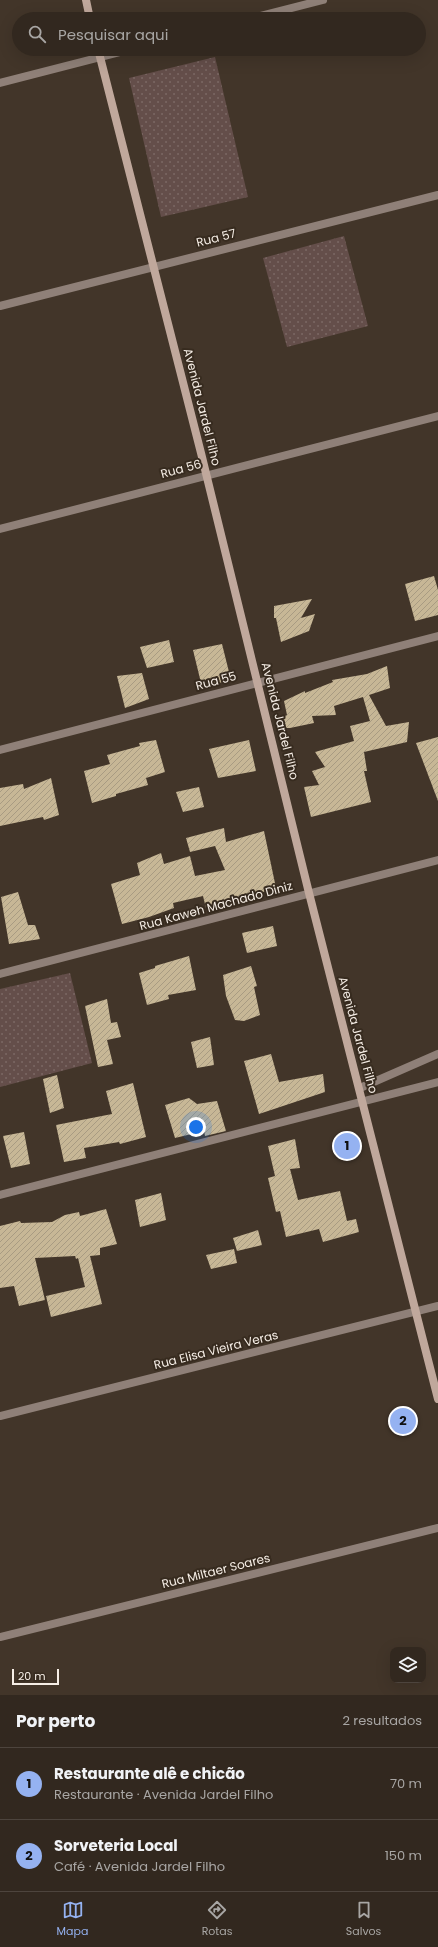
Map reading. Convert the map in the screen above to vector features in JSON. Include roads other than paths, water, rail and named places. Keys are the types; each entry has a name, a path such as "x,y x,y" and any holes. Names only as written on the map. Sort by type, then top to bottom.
{"main road":[{"path":"86,0 89,12"},
{"name":"Avenida Jardel Filho","path":"100,56 259,682 309,894 360,1088 438,1399"}],"street":[{"path":"276,12 323,0"},
{"path":"0,83 89,56"},
{"name":"Rua 57","path":"0,306 438,195"},
{"name":"Rua 56","path":"0,529 438,416"},
{"name":"Rua 55","path":"0,750 438,636"},
{"name":"Rua Kaweh Machado Diniz","path":"0,974 438,860"},
{"path":"360,1088 438,1054"},
{"path":"0,1195 363,1100 438,1082"},
{"name":"Rua Elisa Vieira Veras","path":"0,1416 438,1306"},
{"name":"Rua Miltaer Soares","path":"0,1637 438,1528"}],"place":[{"name":"Restaurante alê e chicão","path":"347,1146"},
{"name":"Sorveteria Local","path":"403,1421"}]}
